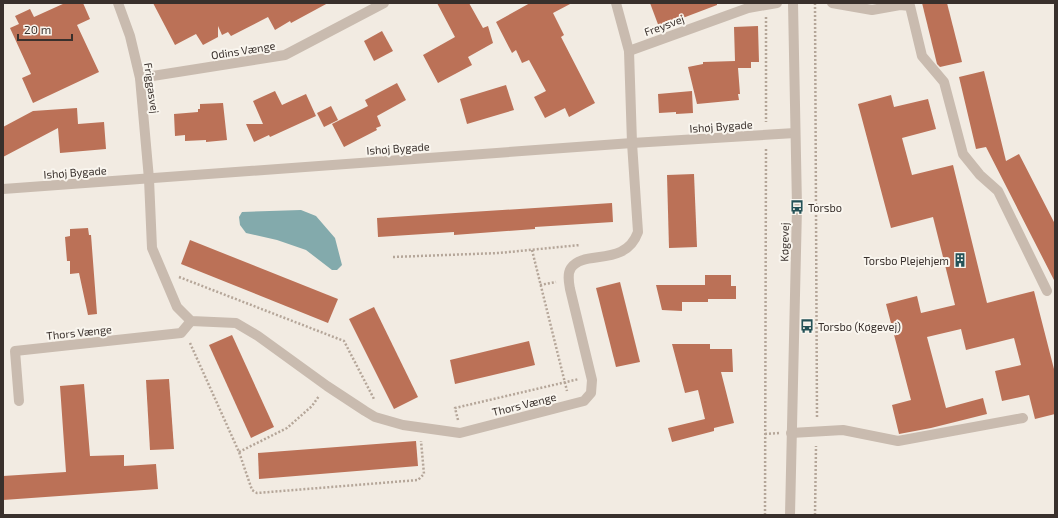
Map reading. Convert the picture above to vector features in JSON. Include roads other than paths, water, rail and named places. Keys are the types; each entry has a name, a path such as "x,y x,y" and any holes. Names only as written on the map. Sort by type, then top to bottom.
{"street":[{"name":"Friggasvej","path":"118,3 130,36 140,78 149,179"},
{"name":"Odins Vænge","path":"140,78 285,55 384,3"},
{"path":"616,3 629,51 632,143"},
{"name":"Freysvej","path":"629,51 748,8 777,3"},
{"name":"Køgevej","path":"790,515 797,207 792,3"},
{"path":"832,3 872,10 900,5 910,6 922,56 944,82 963,154 980,175 998,190 1047,291"},
{"name":"Ishøj Bygade","path":"3,189 632,143 795,133"},
{"name":"Thors Vænge","path":"19,402 15,351 181,333 191,321 236,323 258,336 364,411 376,417 422,429 462,433 584,401 591,393 592,377 570,290 570,269 577,263 615,254 629,248 635,241 638,232 632,143"},
{"path":"149,179 152,248 177,307 191,321"},
{"path":"791,433 843,430 898,440 1023,418"}],"water":[{"path":"301,210 316,216 335,238 342,265 337,270 332,270 306,250 277,240 246,233 240,225 239,217 242,212"}],"place":[{"name":"Torsbo","path":"797,207"},
{"name":"Torsbo Plejehjem","path":"960,260"},
{"name":"Torsbo (Køgevej)","path":"807,326"}]}
